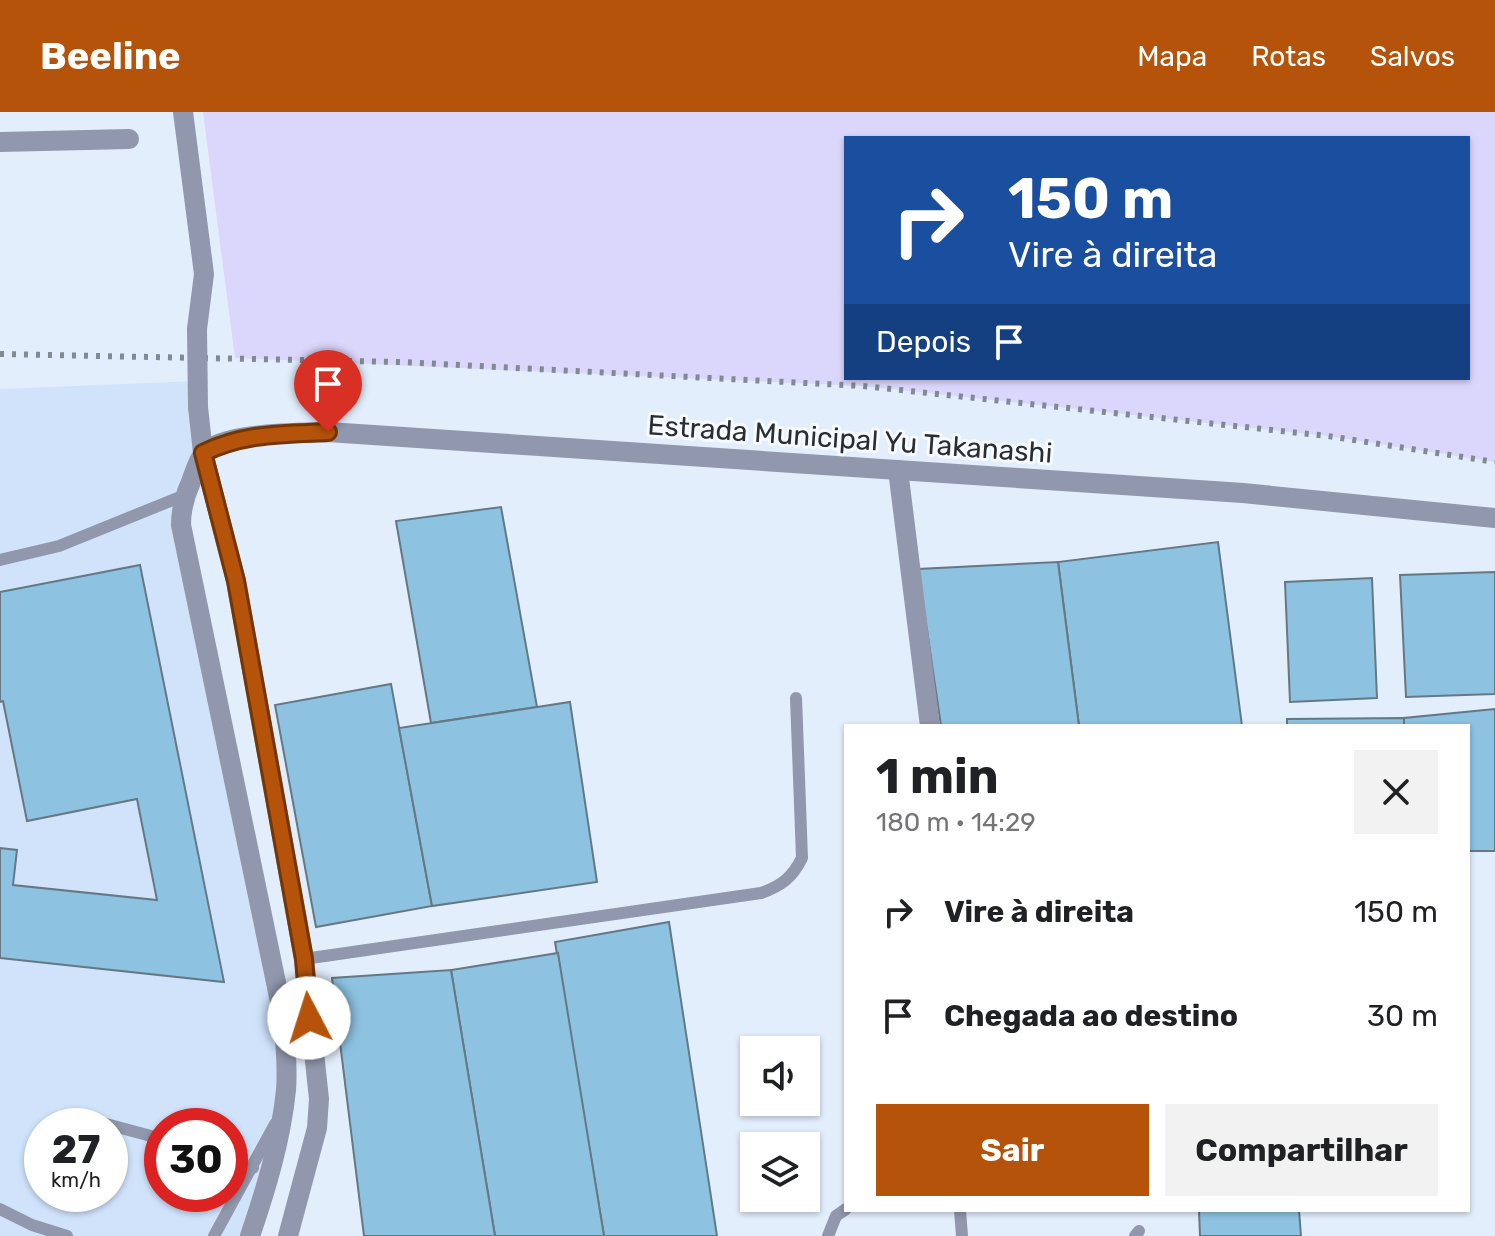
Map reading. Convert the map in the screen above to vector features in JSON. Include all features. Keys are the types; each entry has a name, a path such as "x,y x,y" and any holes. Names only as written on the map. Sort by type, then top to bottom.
{"street":[{"path":"183,112 204,274 197,329 198,407 203,453 236,581 304,959 319,1099 317,1128 288,1236"},
{"path":"0,142 129,139"},
{"name":"Estrada Municipal Yu Takanashi","path":"203,453 222,444 255,436 328,432 1243,493 1495,518"},
{"path":"203,453 185,495 181,525 284,1021 287,1059 284,1107 272,1164 250,1236"},
{"path":"898,470 930,724"}],"lane":[{"path":"0,560 59,546 185,495"},
{"path":"304,959 761,893 780,886 794,873 802,858 796,698"},
{"path":"214,1236 284,1107"},
{"path":"248,1167 253,1168"},
{"path":"0,1209 32,1225 67,1236"},
{"path":"828,1236 836,1216 844,1210"},
{"path":"960,1212 962,1236"}],"shaded area":[{"path":"203,112 1495,112 1495,462 1328,436 863,386 235,358"},
{"path":"198,381 200,426 185,495 287,1087 242,1236 0,1236 0,389"}],"building":[{"path":"501,507 537,707 431,723 396,521"},
{"path":"1218,542 1242,724 1079,724 1058,562"},
{"path":"1058,562 1079,724 941,724 918,569"},
{"path":"140,565 224,982 0,958 0,848 17,850 13,885 157,900 137,799 27,821 3,701 0,702 0,592"},
{"path":"1495,572 1495,694 1406,697 1400,575"},
{"path":"1372,578 1377,698 1290,702 1285,582"},
{"path":"391,684 432,906 316,927 275,705"},
{"path":"570,702 597,882 432,906 399,728"},
{"path":"1495,709 1495,851 1470,851 1470,724 1404,724 1404,718"},
{"path":"1404,718 1404,724 1287,724 1287,719"},
{"path":"669,922 717,1236 604,1236 555,942"},
{"path":"558,953 604,1236 495,1236 451,970"},
{"path":"451,970 495,1236 364,1236 332,978"},
{"path":"1199,1212 1299,1212 1301,1236 1200,1236"}],"railway":[{"path":"0,354 402,362 863,386 1328,436 1495,462"}],"route":[{"path":"309,1018 304,959 236,581 203,453 222,444 255,436 328,432"}]}
